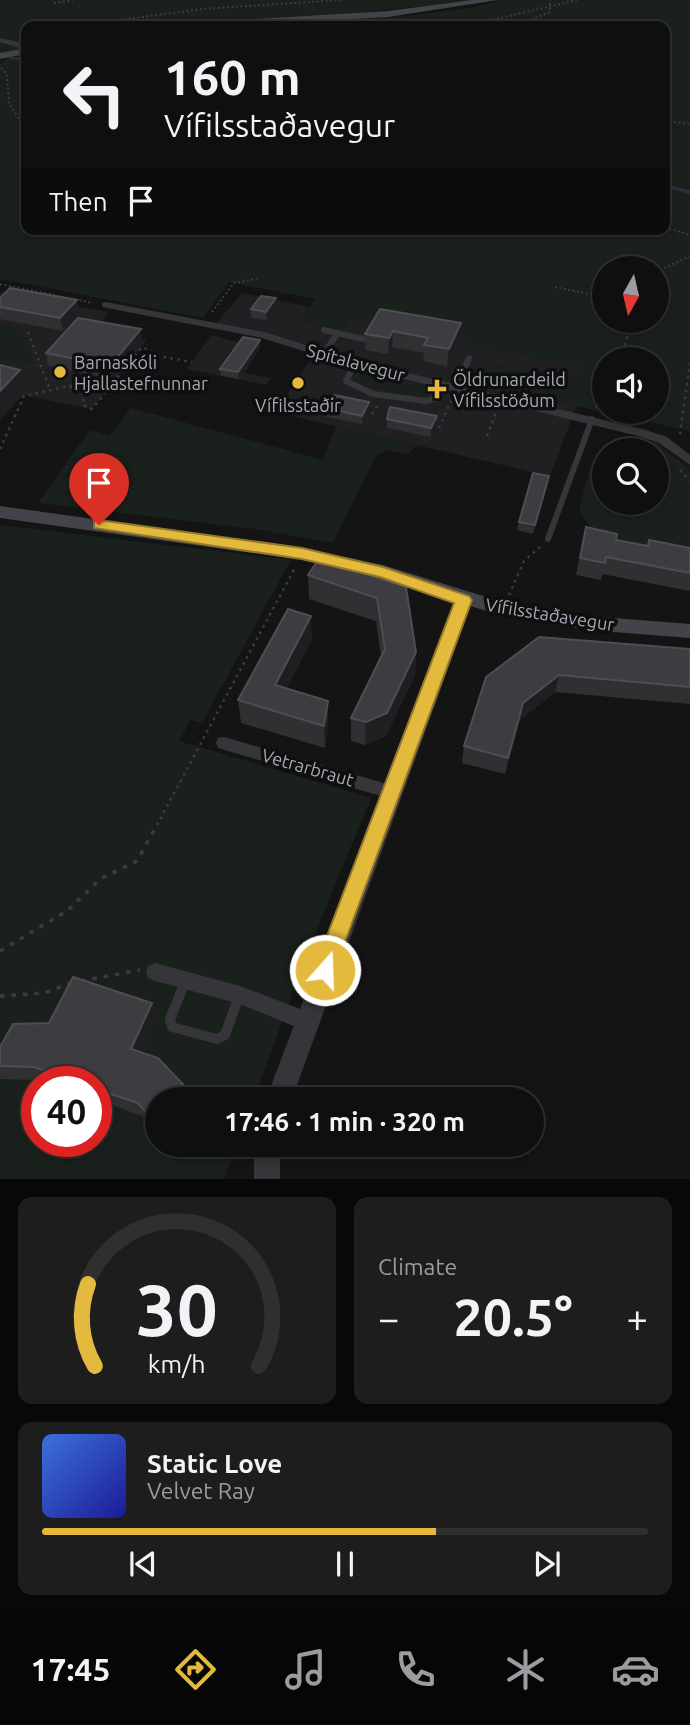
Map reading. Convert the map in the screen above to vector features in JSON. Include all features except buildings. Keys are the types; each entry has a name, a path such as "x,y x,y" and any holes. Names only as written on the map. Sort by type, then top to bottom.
{"main road":[{"path":"274,21 388,14 493,0"},
{"path":"0,56 21,52"},
{"name":"Vífilsstaðavegur","path":"0,512 302,554 383,572 464,600 588,622 690,631"}],"street":[{"path":"0,40 21,46"},
{"name":"Spítalavegur","path":"106,306 264,335 355,364 592,419"},
{"name":"Spítalavegur","path":"611,424 658,438"},
{"name":"Spítalavegur","path":"669,444 687,455"},
{"path":"283,1087 464,600"},
{"name":"Vetrarbraut","path":"224,743 391,792"},
{"path":"155,972 240,995 306,1021"},
{"path":"267,1157 267,1179"}],"lane":[{"path":"324,330 363,339"},
{"path":"323,354 338,333"},
{"path":"456,388 469,358"},
{"path":"355,364 346,380 355,390 420,402 434,399 444,385"},
{"path":"548,539 592,419"},
{"path":"186,980 170,1019 172,1027 217,1039 225,1035 240,995"}],"path":[{"path":"54,3 73,0"},
{"path":"258,7 260,0"},
{"path":"284,0 286,5"},
{"path":"112,21 202,9 341,0"},
{"path":"531,21 550,12 550,0"},
{"path":"488,21 577,0"},
{"path":"0,67 7,74 7,94 13,113 21,123"},
{"path":"670,122 690,124"},
{"path":"670,229 690,235"},
{"path":"669,266 690,256"},
{"path":"205,323 234,283 260,278"},
{"path":"0,284 106,306"},
{"path":"555,287 592,295"},
{"path":"27,332 49,388"},
{"path":"0,449 22,395 35,396 49,388 70,387 84,395 83,405 92,409 142,347 164,357 192,362"},
{"path":"689,408 687,379 690,362"},
{"path":"70,387 80,376"},
{"path":"439,428 456,388"},
{"path":"487,436 502,398"},
{"path":"669,444 687,428"},
{"path":"669,458 690,481"},
{"path":"509,595 524,561 548,539"},
{"path":"0,951 67,911 89,888 136,861 141,855 286,590 302,554"},
{"path":"0,996 44,993 73,982 137,970 155,972"}],"shaded area":[{"path":"0,0 476,0 252,20 21,21 21,49 0,54"},
{"path":"501,0 690,0 690,431 658,424 669,424 669,347 592,347 592,409 467,382 471,368 479,367 483,362 581,378 586,367 475,347 476,343 351,318 342,331 300,322 315,299 229,282 203,318 0,279 0,64 6,59 21,57 21,235 670,235 670,21 308,21 406,16 475,7"},
{"name":"Barnaskóli Hjallastefnunnar","path":"0,292 109,312 94,330 147,340 91,409 23,395 0,420"},
{"name":"Öldrunardeild Vífilsstöðum","path":"242,293 592,365 550,476 275,412 319,347 215,325"},
{"path":"0,324 22,330 26,338 20,344 29,348 33,365 0,359"},
{"path":"212,335 260,348 245,373 271,378 266,385 187,369"},
{"path":"358,373 367,373 395,386 424,384 431,391 422,397 360,385 353,381"},
{"path":"131,408 323,460 336,426 417,445 408,454 386,450 376,456 333,543 255,529 38,503 90,430 109,436"},
{"path":"669,453 690,469 690,556 596,535 579,511 588,473 592,469 592,515 669,515"},
{"path":"0,525 291,560 202,723 191,720 179,741 371,798 305,958 258,1087 145,1087 145,1157 232,1157 224,1179 0,1179"}],"waterway":[{"path":"10,58 21,59"},
{"path":"670,187 690,192"}],"place":[{"name":"Barnaskóli Hjallastefnunnar","path":"60,372"},
{"name":"Vífilsstaðir","path":"298,383"},
{"name":"Öldrunardeild Vífilsstöðum","path":"437,389"}],"route":[{"path":"99,525 302,554 383,572 464,600 325,970"}]}
